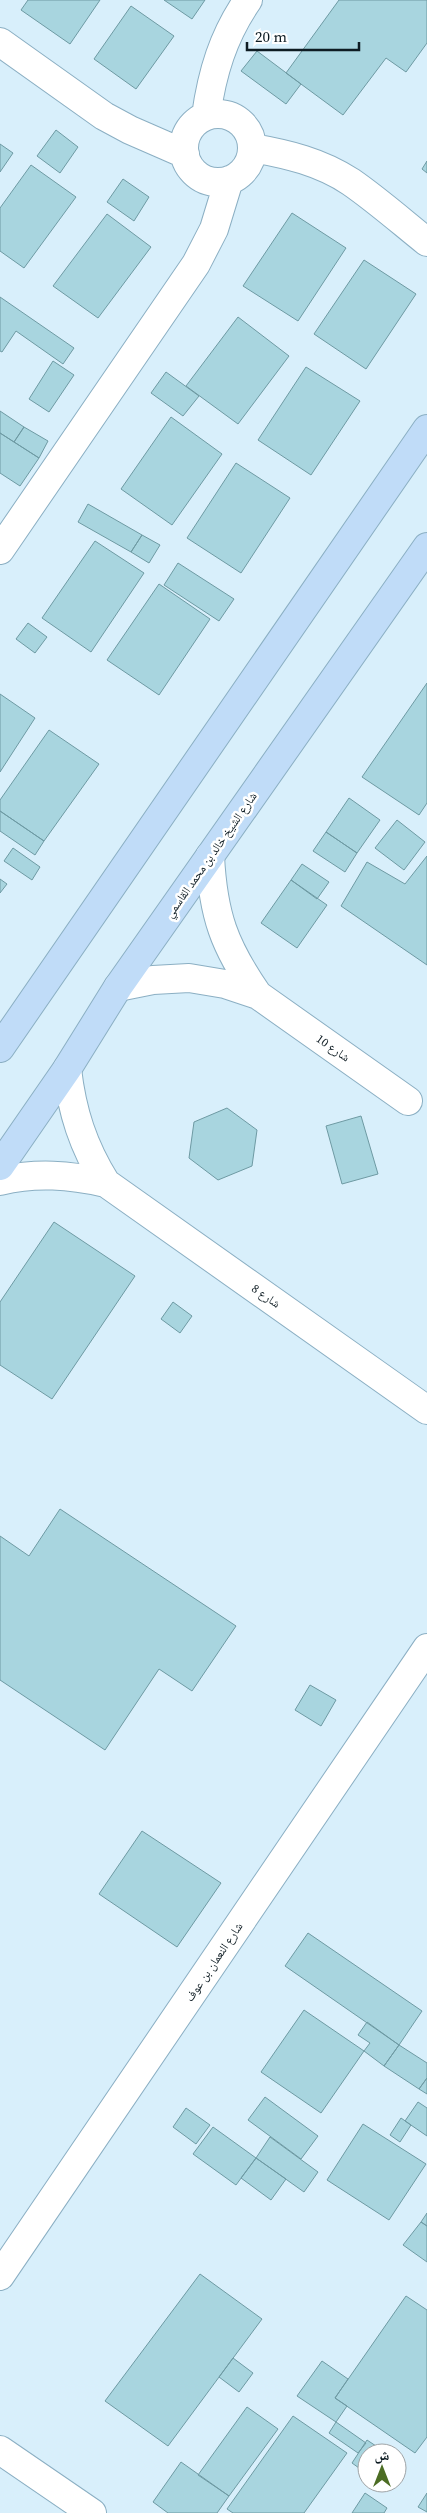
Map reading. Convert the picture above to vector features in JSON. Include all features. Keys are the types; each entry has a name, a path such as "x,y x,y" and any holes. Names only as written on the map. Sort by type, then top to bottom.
{"street":[{"path":"206,116 218,58 230,30 248,0"},
{"path":"0,42 104,116 130,130 185,154"},
{"path":"225,115 242,123 249,132 253,148 248,164 236,176 228,180 210,181 202,177 189,164 185,154 184,142 188,131 196,122 206,116 225,115"},
{"path":"253,148 304,160 328,170 350,182 427,242"},
{"path":"0,550 196,264 214,229 228,180"},
{"path":"0,1048 427,429"},
{"name":"شارع الشيخ خالد بن محمد القاسمي","path":"0,1166 67,1069 118,987 427,547"},
{"name":"شارع 10","path":"210,856 212,893 221,930 236,964 258,996"},
{"name":"شارع 10","path":"118,987 153,980 189,978 225,984 258,996 408,1101"},
{"name":"شارع 8","path":"67,1069 70,1100 78,1129 90,1157 106,1182 427,1410"},
{"name":"شارع 8","path":"0,1181 35,1175 58,1175 106,1182"},
{"name":"شارع النعمان بن عوف","path":"0,2276 427,1648"},
{"path":"0,2450 92,2513"}],"building":[{"path":"28,0 100,0 70,44 21,10"},
{"path":"164,0 205,0 192,19"},
{"path":"339,0 427,0 427,43 406,72 386,58 343,115 286,73"},
{"path":"131,6 174,36 136,89 94,59"},
{"path":"257,51 301,84 286,104 241,71"},
{"path":"56,130 78,147 60,173 37,156"},
{"path":"0,144 13,153 0,172"},
{"path":"427,161 427,173 422,169"},
{"path":"31,165 76,197 24,268 0,251 0,208"},
{"path":"123,179 149,197 134,221 107,202"},
{"path":"292,213 346,248 298,321 243,286"},
{"path":"107,214 151,247 98,318 53,286"},
{"path":"364,260 416,294 366,369 314,334"},
{"path":"0,297 74,348 63,364 16,331 2,352 0,351"},
{"path":"238,317 289,356 238,424 186,386"},
{"path":"53,361 74,375 49,412 29,399"},
{"path":"306,367 360,401 311,475 258,440"},
{"path":"166,372 199,396 183,416 151,393"},
{"path":"0,411 24,427 14,442 0,433"},
{"path":"171,417 222,454 172,525 121,489"},
{"path":"24,427 48,441 39,458 14,442"},
{"path":"0,433 39,458 20,486 0,473"},
{"path":"236,463 290,498 241,573 187,538"},
{"path":"88,504 142,535 131,552 78,522"},
{"path":"142,535 160,545 149,563 131,552"},
{"path":"95,541 144,573 91,652 42,618"},
{"path":"178,563 234,599 219,621 164,585"},
{"path":"159,584 210,619 159,695 107,660"},
{"path":"28,623 47,637 35,653 16,639"},
{"path":"427,683 427,803 419,815 362,777"},
{"path":"0,694 35,718 0,772"},
{"path":"49,730 99,764 44,841 0,811 0,800"},
{"path":"349,798 380,820 357,853 326,832"},
{"path":"0,811 44,841 35,855 0,831"},
{"path":"397,820 425,842 404,870 375,848"},
{"path":"326,832 357,853 345,872 313,851"},
{"path":"13,848 40,867 32,880 4,861"},
{"path":"427,856 427,965 341,906 367,862 405,884"},
{"path":"302,864 329,882 317,899 291,880"},
{"path":"0,879 7,884 0,893"},
{"path":"291,880 327,905 297,948 261,923"},
{"path":"227,1108 257,1130 252,1166 218,1180 189,1158 194,1122"},
{"path":"361,1116 378,1174 342,1184 326,1126"},
{"path":"54,1222 135,1276 52,1399 0,1365 0,1302"},
{"path":"173,1302 192,1316 180,1333 161,1319"},
{"path":"60,1509 236,1626 192,1691 159,1669 105,1750 0,1680 0,1536 29,1556"},
{"path":"310,1685 336,1700 321,1726 295,1710"},
{"path":"142,1831 221,1883 177,1947 99,1894"},
{"path":"308,1933 422,2011 399,2045 285,1966"},
{"path":"304,2010 364,2051 321,2113 261,2072"},
{"path":"367,2022 399,2045 384,2066 364,2051 370,2043 358,2035"},
{"path":"399,2045 427,2063 427,2078 419,2089 384,2066"},
{"path":"427,2078 427,2094 419,2089"},
{"path":"265,2097 318,2136 301,2159 248,2120"},
{"path":"418,2102 427,2108 427,2136 405,2121"},
{"path":"186,2108 210,2125 196,2144 173,2127"},
{"path":"401,2118 411,2125 400,2142 390,2135"},
{"path":"363,2124 426,2164 389,2220 327,2180"},
{"path":"213,2127 256,2158 236,2185 193,2154"},
{"path":"270,2137 318,2172 304,2192 256,2158"},
{"path":"256,2158 286,2179 271,2200 241,2178"},
{"path":"427,2213 427,2226 421,2222"},
{"path":"421,2222 427,2226 427,2262 403,2245"},
{"path":"200,2274 262,2319 168,2446 105,2401"},
{"path":"406,2296 427,2310 427,2437 415,2453 407,2448 407,2443 400,2443 335,2398"},
{"path":"233,2358 253,2373 239,2392 219,2377"},
{"path":"322,2361 348,2379 335,2398 347,2406 336,2422 297,2396"},
{"path":"247,2407 278,2429 229,2496 198,2475"},
{"path":"293,2416 347,2453 304,2513 233,2513 227,2509"},
{"path":"336,2422 366,2443 357,2443 357,2452 329,2433"},
{"path":"357,2455 357,2467 352,2463"},
{"path":"181,2462 229,2496 217,2513 168,2513 153,2502"},
{"path":"365,2493 387,2508 384,2513 352,2513"},
{"path":"427,2493 427,2512 418,2507"}]}
